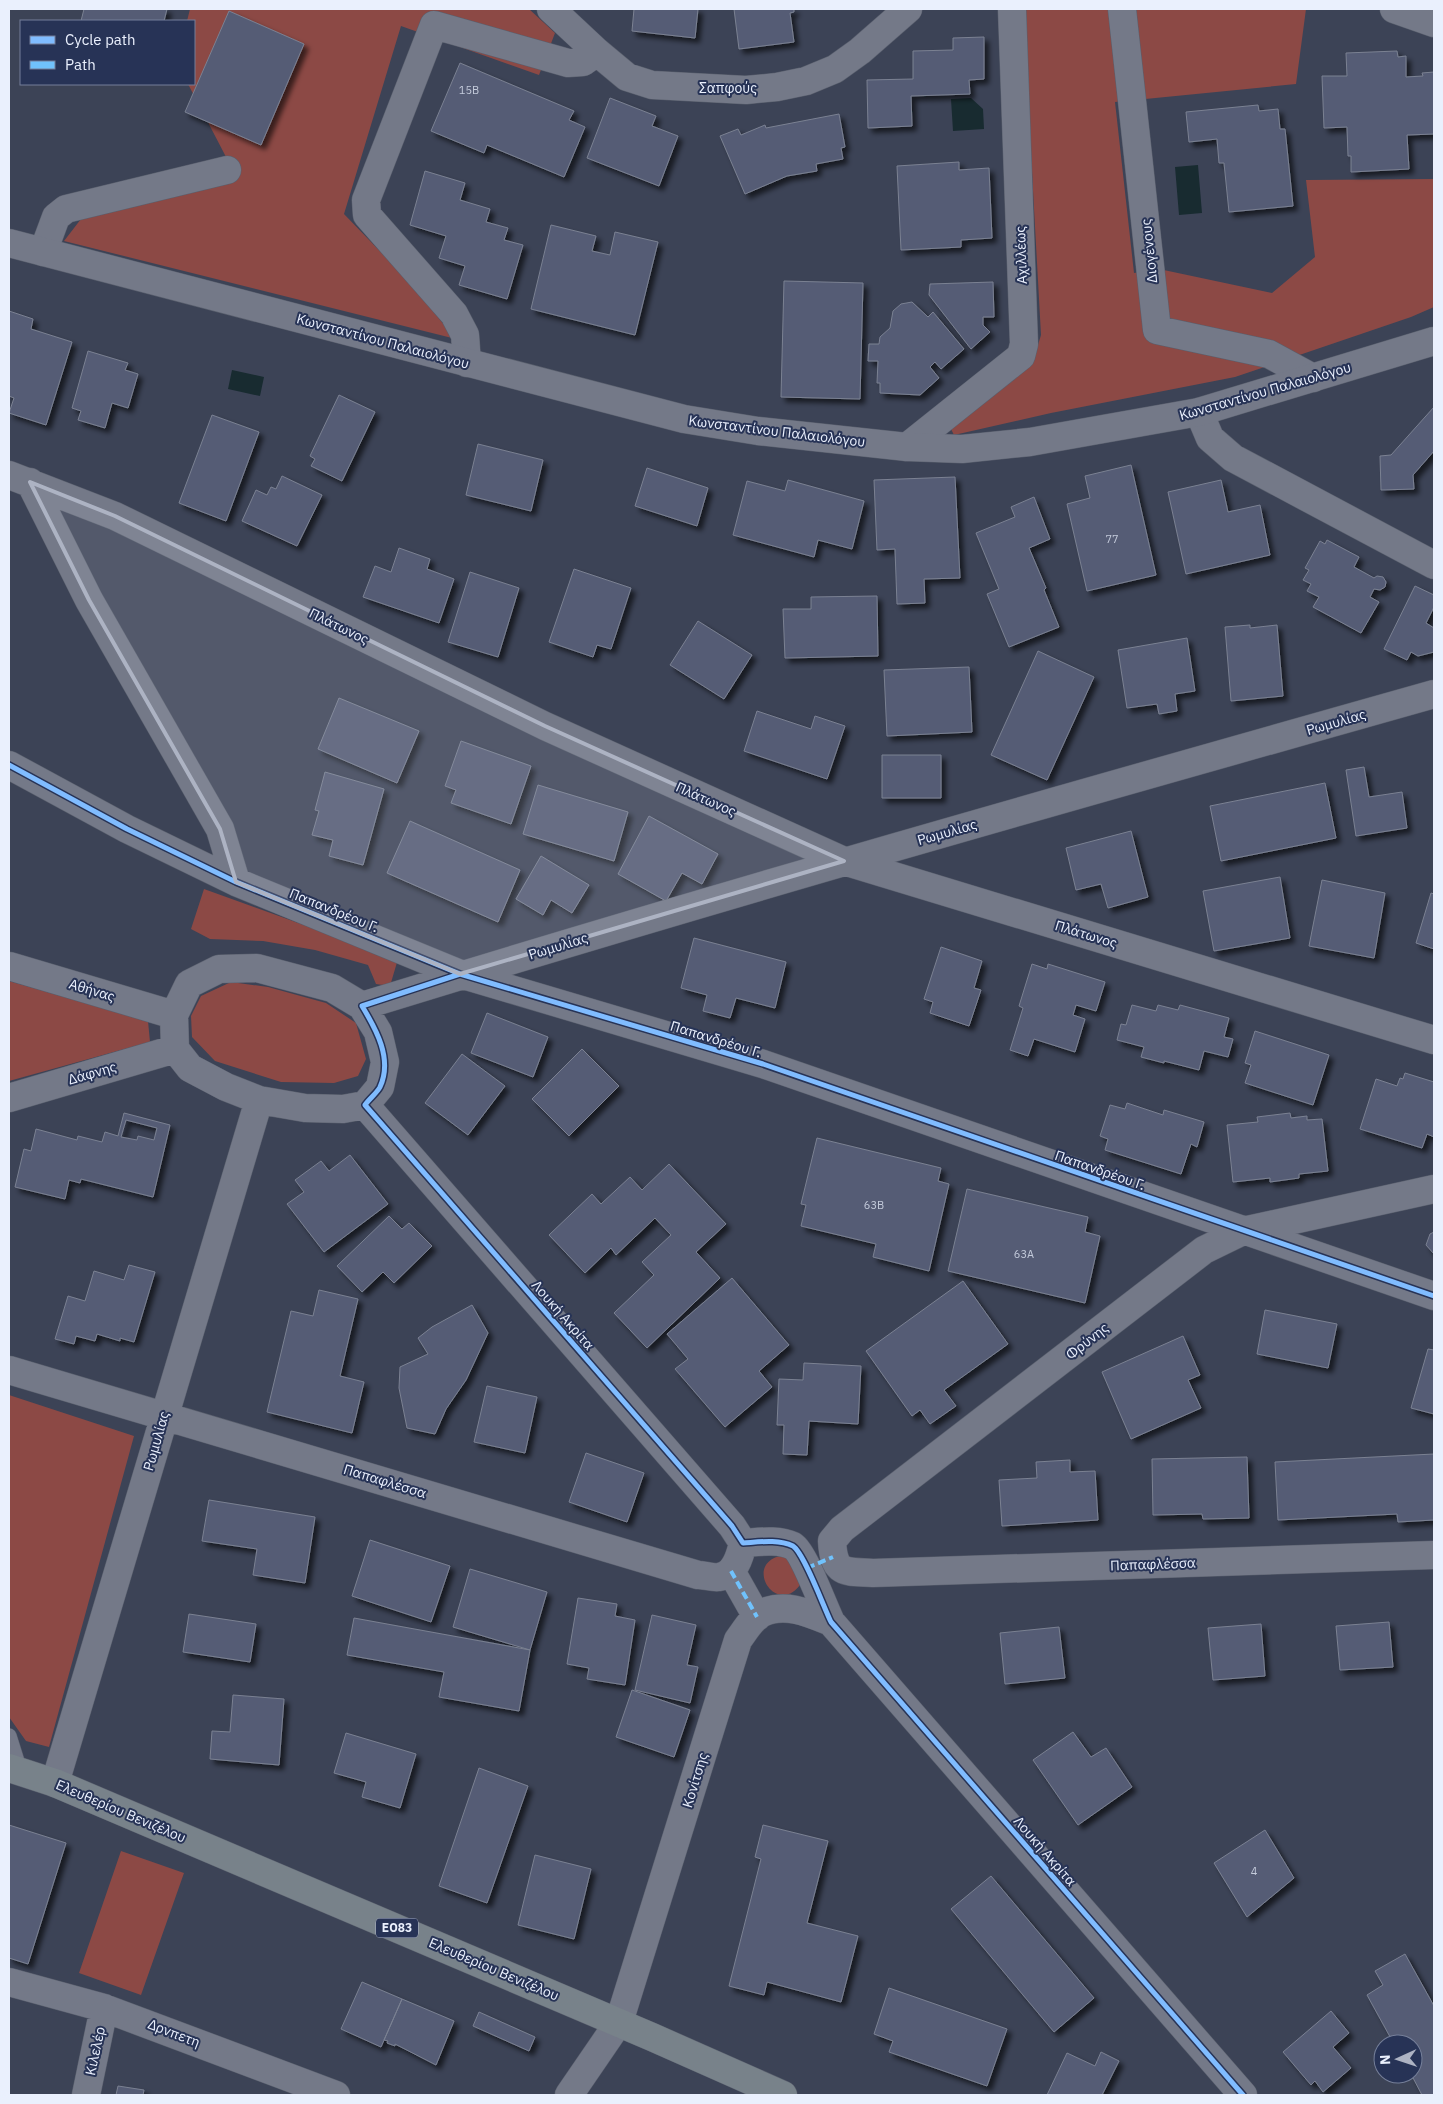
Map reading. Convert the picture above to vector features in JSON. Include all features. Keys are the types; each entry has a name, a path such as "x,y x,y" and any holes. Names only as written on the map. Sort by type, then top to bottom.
{"main road":[{"name":"Ελευθερίου Βενιζέλου","path":"14,1769 55,1783 618,2022 783,2095"}],"street":[{"name":"Σαπφούς","path":"551,9 597,52 628,76 652,85 746,90 777,87 806,81 835,68 860,51 908,9"},
{"name":"Αχιλλέως","path":"907,447 1021,356 1024,344 1012,9"},
{"name":"Διογένους","path":"1122,9 1157,330 1269,354 1313,378"},
{"path":"1394,9 1434,23"},
{"path":"467,363 465,335 454,314 367,215 366,200 434,25 568,63 582,62 597,52"},
{"path":"43,252 56,217 66,209 227,170"},
{"name":"Κωνσταντίνου Παλαιολόγου","path":"9,243 684,419 758,431 907,447 962,449 1030,442 1199,412 1434,341"},
{"path":"1199,412 1210,438 1233,458 1434,565"},
{"path":"20,479 220,828 236,882"},
{"name":"Πλάτωνος","path":"20,479 115,516 545,726 844,861 1434,1040"},
{"name":"Ρωμυλίας","path":"362,1006 460,974 844,861 1434,694"},
{"name":"Παπανδρέου Γ.","path":"9,765 127,829 236,882 460,974 763,1064 1434,1296"},
{"name":"Αθήνας","path":"9,966 174,1015"},
{"path":"257,968 332,988 362,1006 378,1032 385,1062 380,1087 365,1105 343,1109 305,1108 259,1100 226,1087 190,1068 175,1049 174,1015 189,984 219,969 257,968"},
{"name":"Δάφνης","path":"9,1098 175,1049"},
{"name":"Ρωμυλίας","path":"55,1783 259,1100"},
{"name":"Λουκή Ακρίτα","path":"365,1105 732,1526 743,1543"},
{"name":"Φρύνης","path":"833,1556 832,1541 842,1529 1204,1250 1243,1231 1434,1189"},
{"name":"Παπαφλέσσα","path":"9,1370 698,1574 719,1578 731,1571"},
{"path":"782,1542 795,1547 808,1568 830,1622 804,1611 791,1609 762,1613 757,1617 731,1571 740,1559 743,1543 782,1542"},
{"name":"Παπαφλέσσα","path":"833,1556 837,1566 846,1572 873,1573 1434,1555"},
{"path":"808,1568 833,1556"},
{"name":"Κονίτσης","path":"570,2095 618,2022 738,1640 757,1617"},
{"name":"Λουκή Ακρίτα","path":"830,1622 1243,2095"},
{"name":"Δρνπετη","path":"9,1982 104,2008 336,2095"},
{"name":"Κιλελέρ","path":"86,2095 104,2008"}],"lane":[{"path":"9,1736 14,1769"}],"highlighted area":[{"path":"30,482 115,516 545,726 844,861 460,974 236,882 220,829 89,600"}],"shaded area":[{"path":"190,9 529,9 555,33 539,75 401,26 344,214 402,274 456,339 64,241 81,219 235,181 225,155 189,85 195,85 195,20 187,20"},
{"path":"1023,9 1306,9 1296,84 1115,102 1134,273 1159,269 1272,293 1315,257 1306,180 1434,179 1434,307 1411,317 1235,377 1051,413 954,435 949,425 1034,358 1041,335"},
{"path":"971,98 983,109 984,129 953,131 951,99"},
{"path":"1198,165 1202,213 1179,215 1175,167"},
{"path":"232,370 264,377 260,396 228,389"},
{"path":"204,889 398,959 390,986 376,984 368,965 315,950 263,941 210,939 191,929"},
{"path":"9,981 148,1021 150,1042 9,1081"},
{"path":"231,982 268,987 326,1003 356,1023 366,1059 358,1076 334,1083 281,1082 215,1061 192,1037 191,1016 201,996"},
{"path":"9,1395 134,1436 49,1747 26,1741 9,1717"},
{"path":"785,1555 802,1582 792,1592 783,1595 774,1592 767,1585 764,1576 765,1567 772,1559"},
{"path":"121,1851 184,1873 141,1995 79,1973"}],"building":[{"path":"84,9 167,9 164,20 81,20"},
{"path":"634,9 698,9 695,38 632,31"},
{"path":"734,9 794,9 794,12 790,13 794,42 739,49"},
{"path":"229,11 304,44 261,145 185,112"},
{"path":"984,37 984,79 969,80 970,94 911,96 912,126 868,128 867,80 913,79 913,51 953,50 953,38"},
{"path":"1397,51 1398,57 1406,56 1406,77 1423,76 1422,73 1434,72 1434,134 1407,135 1409,169 1351,172 1351,156 1348,156 1347,127 1324,128 1322,76 1347,76 1346,53"},
{"path":"460,63 574,111 569,120 585,127 564,177 487,145 484,153 431,131"},
{"path":"610,98 656,116 652,126 678,136 659,186 587,158"},
{"path":"1258,105 1259,111 1278,109 1280,129 1285,129 1293,206 1229,212 1224,163 1219,163 1217,139 1189,142 1186,112"},
{"path":"839,114 845,147 841,148 843,159 816,164 817,171 787,176 745,194 720,136 738,129 741,135 765,125 766,128"},
{"path":"959,162 959,170 989,168 992,238 961,240 961,247 901,250 897,166"},
{"path":"425,171 465,183 460,200 490,209 486,222 508,228 504,240 523,245 507,299 459,285 465,266 439,258 446,236 410,225"},
{"path":"551,225 596,236 592,251 610,255 615,232 658,242 635,335 531,309"},
{"path":"784,281 863,283 860,399 781,397"},
{"path":"993,282 994,317 983,317 983,325 990,332 971,349 929,295 930,284"},
{"path":"912,302 928,317 933,312 964,349 941,369 935,362 930,367 939,378 920,395 880,393 880,383 877,383 878,361 868,361 869,344 879,344 880,337 890,328 893,311 901,304"},
{"path":"9,311 33,319 31,329 72,342 46,425 9,413 14,398 9,396"},
{"path":"88,351 128,363 125,370 138,374 128,408 112,403 105,428 78,420 81,411 72,408"},
{"path":"339,395 375,412 342,481 311,466 315,459 310,456"},
{"path":"1434,407 1434,451 1413,475 1414,489 1381,490 1380,456 1391,455"},
{"path":"212,415 259,432 226,521 179,503"},
{"path":"478,444 543,460 531,511 466,495"},
{"path":"1131,465 1156,575 1087,591 1067,504 1090,498 1085,476"},
{"path":"647,468 708,488 697,526 635,506"},
{"path":"282,476 322,495 297,546 242,521 256,490 267,495 271,487 276,489"},
{"path":"955,477 960,578 924,579 925,603 897,604 895,549 877,550 874,480"},
{"path":"788,480 864,501 852,549 818,540 814,557 733,535 747,481 785,491"},
{"path":"1221,480 1228,512 1260,505 1270,555 1186,574 1168,492"},
{"path":"1034,497 1050,539 1029,548 1046,588 1044,590 1059,627 1009,647 987,594 999,589 976,533 1015,517 1011,507"},
{"path":"1327,540 1359,557 1354,567 1374,578 1377,576 1383,577 1386,582 1385,587 1380,590 1374,589 1370,597 1379,602 1361,633 1313,607 1319,597 1307,591 1311,584 1303,580 1309,570 1305,568 1320,541 1325,544"},
{"path":"399,548 430,559 427,569 454,579 439,623 363,597 375,566 391,572"},
{"path":"574,569 631,588 611,649 597,645 593,657 549,642"},
{"path":"470,572 519,588 498,657 448,642"},
{"path":"1415,586 1434,595 1434,607 1426,623 1434,628 1434,652 1418,656 1411,652 1407,660 1384,649"},
{"path":"877,596 878,656 785,658 783,609 811,609 811,597"},
{"path":"698,621 752,655 724,699 670,665"},
{"path":"1250,625 1250,628 1277,625 1283,696 1231,701 1225,627"},
{"path":"1187,638 1195,691 1175,694 1177,711 1159,714 1157,704 1127,708 1118,650"},
{"path":"1038,651 1094,677 1047,780 991,755"},
{"path":"969,667 972,732 887,736 884,670"},
{"path":"339,698 419,731 397,783 318,749"},
{"path":"757,711 811,729 815,716 845,726 827,779 744,751"},
{"path":"461,741 531,766 511,824 451,803 456,790 445,786"},
{"path":"882,755 941,755 941,798 882,798"},
{"path":"1364,767 1369,797 1402,792 1407,828 1356,836 1346,770"},
{"path":"325,772 384,789 363,865 329,856 333,840 312,835 319,811 315,810"},
{"path":"1325,783 1336,838 1221,861 1210,806"},
{"path":"538,785 628,812 614,861 523,834"},
{"path":"649,816 718,854 702,884 682,873 666,901 618,874"},
{"path":"410,821 520,870 498,922 387,873"},
{"path":"1131,831 1148,897 1108,908 1101,884 1076,890 1066,848"},
{"path":"541,856 589,885 572,913 551,900 543,915 516,899"},
{"path":"1280,877 1290,938 1214,951 1203,891"},
{"path":"1322,880 1385,893 1374,958 1309,946"},
{"path":"1431,893 1434,894 1434,949 1416,943"},
{"path":"694,938 786,962 775,1008 736,998 730,1018 703,1011 707,995 681,988"},
{"path":"941,947 982,961 974,988 981,990 969,1026 930,1013 933,1002 924,999"},
{"path":"1032,964 1047,969 1048,964 1105,982 1096,1011 1076,1005 1073,1015 1085,1019 1075,1052 1034,1039 1028,1056 1010,1050 1023,1008 1019,1006"},
{"path":"1132,1005 1156,1011 1158,1005 1178,1010 1180,1005 1229,1018 1224,1037 1233,1039 1228,1057 1204,1051 1199,1070 1141,1057 1144,1047 1117,1040 1121,1024 1126,1025"},
{"path":"487,1013 548,1037 533,1077 471,1053"},
{"path":"1255,1031 1329,1055 1313,1105 1245,1083 1251,1065 1245,1063"},
{"path":"582,1049 619,1086 569,1136 532,1099"},
{"path":"462,1054 505,1086 468,1135 425,1103"},
{"path":"1405,1073 1434,1082 1434,1137 1427,1134 1422,1148 1360,1129 1376,1079 1397,1086 1400,1078 1403,1079"},
{"path":"1127,1103 1163,1115 1164,1110 1204,1122 1197,1147 1191,1144 1181,1174 1105,1150 1108,1139 1100,1136 1110,1105 1125,1109"},
{"path":"124,1113 170,1125 153,1197 81,1179 80,1183 69,1180 65,1199 15,1187 24,1149 31,1151 36,1129 77,1140 78,1136 102,1142 105,1132 118,1136","holes":["126,1120 157,1128 154,1140 138,1136 137,1140 121,1137"]},
{"path":"1290,1113 1291,1118 1307,1116 1307,1120 1322,1119 1328,1171 1299,1174 1299,1178 1270,1182 1270,1178 1233,1182 1227,1125 1258,1122 1257,1117"},
{"path":"817,1138 941,1168 938,1181 949,1184 929,1271 873,1257 876,1244 801,1226 806,1205 801,1204"},
{"path":"350,1155 388,1204 324,1252 287,1204 304,1192 295,1180 321,1161 329,1171"},
{"path":"669,1164 726,1224 696,1252 720,1278 647,1348 614,1313 654,1275 642,1262 671,1235 655,1218 616,1255 611,1248 585,1273 549,1235 592,1194 601,1204 630,1177 642,1190"},
{"path":"967,1189 1088,1217 1085,1232 1100,1236 1085,1303 948,1271"},
{"path":"389,1216 402,1229 409,1223 432,1246 394,1283 383,1272 362,1292 337,1266"},
{"path":"1434,1232 1434,1254 1426,1245 1430,1234"},
{"path":"129,1265 155,1272 134,1342 120,1338 120,1341 97,1334 95,1341 76,1336 74,1344 55,1339 68,1296 85,1301 94,1271 124,1280"},
{"path":"732,1278 789,1345 759,1371 772,1387 725,1427 675,1369 688,1359 667,1334"},
{"path":"963,1281 1008,1344 944,1390 956,1406 930,1424 920,1410 912,1416 866,1351"},
{"path":"319,1290 358,1299 340,1376 364,1382 352,1433 267,1412 291,1311 313,1316"},
{"path":"472,1305 488,1333 466,1380 446,1409 435,1434 407,1428 399,1388 400,1367 428,1354 418,1338 432,1327"},
{"path":"1265,1310 1337,1324 1328,1368 1257,1354"},
{"path":"1183,1336 1200,1375 1188,1380 1201,1408 1131,1439 1102,1372"},
{"path":"1428,1349 1434,1350 1434,1414 1411,1408"},
{"path":"804,1363 861,1366 858,1424 809,1421 807,1455 783,1454 784,1425 777,1425 779,1379 803,1380"},
{"path":"487,1386 537,1397 525,1453 474,1442"},
{"path":"586,1453 644,1473 627,1522 569,1502"},
{"path":"1434,1454 1434,1520 1398,1522 1397,1514 1278,1520 1275,1462"},
{"path":"1247,1457 1249,1518 1203,1519 1202,1514 1153,1515 1152,1459"},
{"path":"1070,1460 1070,1472 1095,1471 1098,1520 1002,1526 999,1480 1037,1478 1036,1462"},
{"path":"209,1500 315,1517 305,1583 253,1575 257,1549 202,1541"},
{"path":"370,1540 450,1566 431,1622 352,1596"},
{"path":"470,1569 547,1592 530,1650 453,1627"},
{"path":"578,1598 617,1604 615,1616 635,1620 625,1685 587,1679 589,1668 567,1664"},
{"path":"189,1614 256,1624 250,1662 183,1652"},
{"path":"652,1615 696,1625 687,1665 698,1667 690,1703 635,1690"},
{"path":"354,1618 530,1650 519,1711 439,1697 444,1672 347,1655"},
{"path":"1389,1622 1393,1667 1340,1670 1336,1626"},
{"path":"1261,1624 1265,1676 1213,1680 1208,1628"},
{"path":"1059,1627 1065,1678 1005,1684 1000,1633"},
{"path":"632,1690 690,1710 674,1757 616,1737"},
{"path":"233,1695 284,1699 279,1765 210,1759 212,1731 230,1732"},
{"path":"1073,1732 1091,1757 1106,1748 1132,1787 1078,1825 1033,1760"},
{"path":"346,1733 416,1754 400,1808 362,1797 366,1782 334,1773"},
{"path":"479,1768 528,1786 487,1903 439,1886"},
{"path":"9,1825 66,1843 28,1964 9,1958"},
{"path":"763,1825 828,1841 807,1923 858,1936 841,2002 767,1982 764,1995 729,1986 761,1859 755,1857"},
{"path":"1265,1830 1294,1878 1247,1917 1214,1863"},
{"path":"535,1855 591,1869 574,1939 518,1925"},
{"path":"991,1876 1094,1998 1054,2032 951,1909"},
{"path":"1405,1954 1434,2006 1434,2095 1422,2095 1416,2084 1423,2084 1423,2034 1388,2034 1367,1995 1383,1985 1375,1971"},
{"path":"362,1982 402,1999 381,2047 341,2029"},
{"path":"889,1988 1007,2029 987,2086 889,2052 893,2041 874,2034"},
{"path":"402,1999 454,2021 436,2065 384,2040"},
{"path":"1331,2011 1349,2033 1333,2047 1351,2068 1323,2092 1315,2081 1311,2085 1283,2052"},
{"path":"479,2012 535,2037 529,2051 473,2026"},
{"path":"1101,2052 1119,2061 1102,2095 1047,2095 1067,2053 1095,2066"},
{"path":"118,2086 144,2090 143,2095 116,2095"}],"marked path":[{"path":"807,1568 833,1557"},
{"path":"731,1571 757,1617"}],"cycle path":[{"path":"9,765 127,829 236,882 460,974 763,1064 1434,1296"},
{"path":"460,974 362,1006 377,1034 384,1055 385,1066 380,1087 365,1105 732,1526 743,1543 781,1542 793,1546 798,1551 831,1622 1243,2095"}]}
